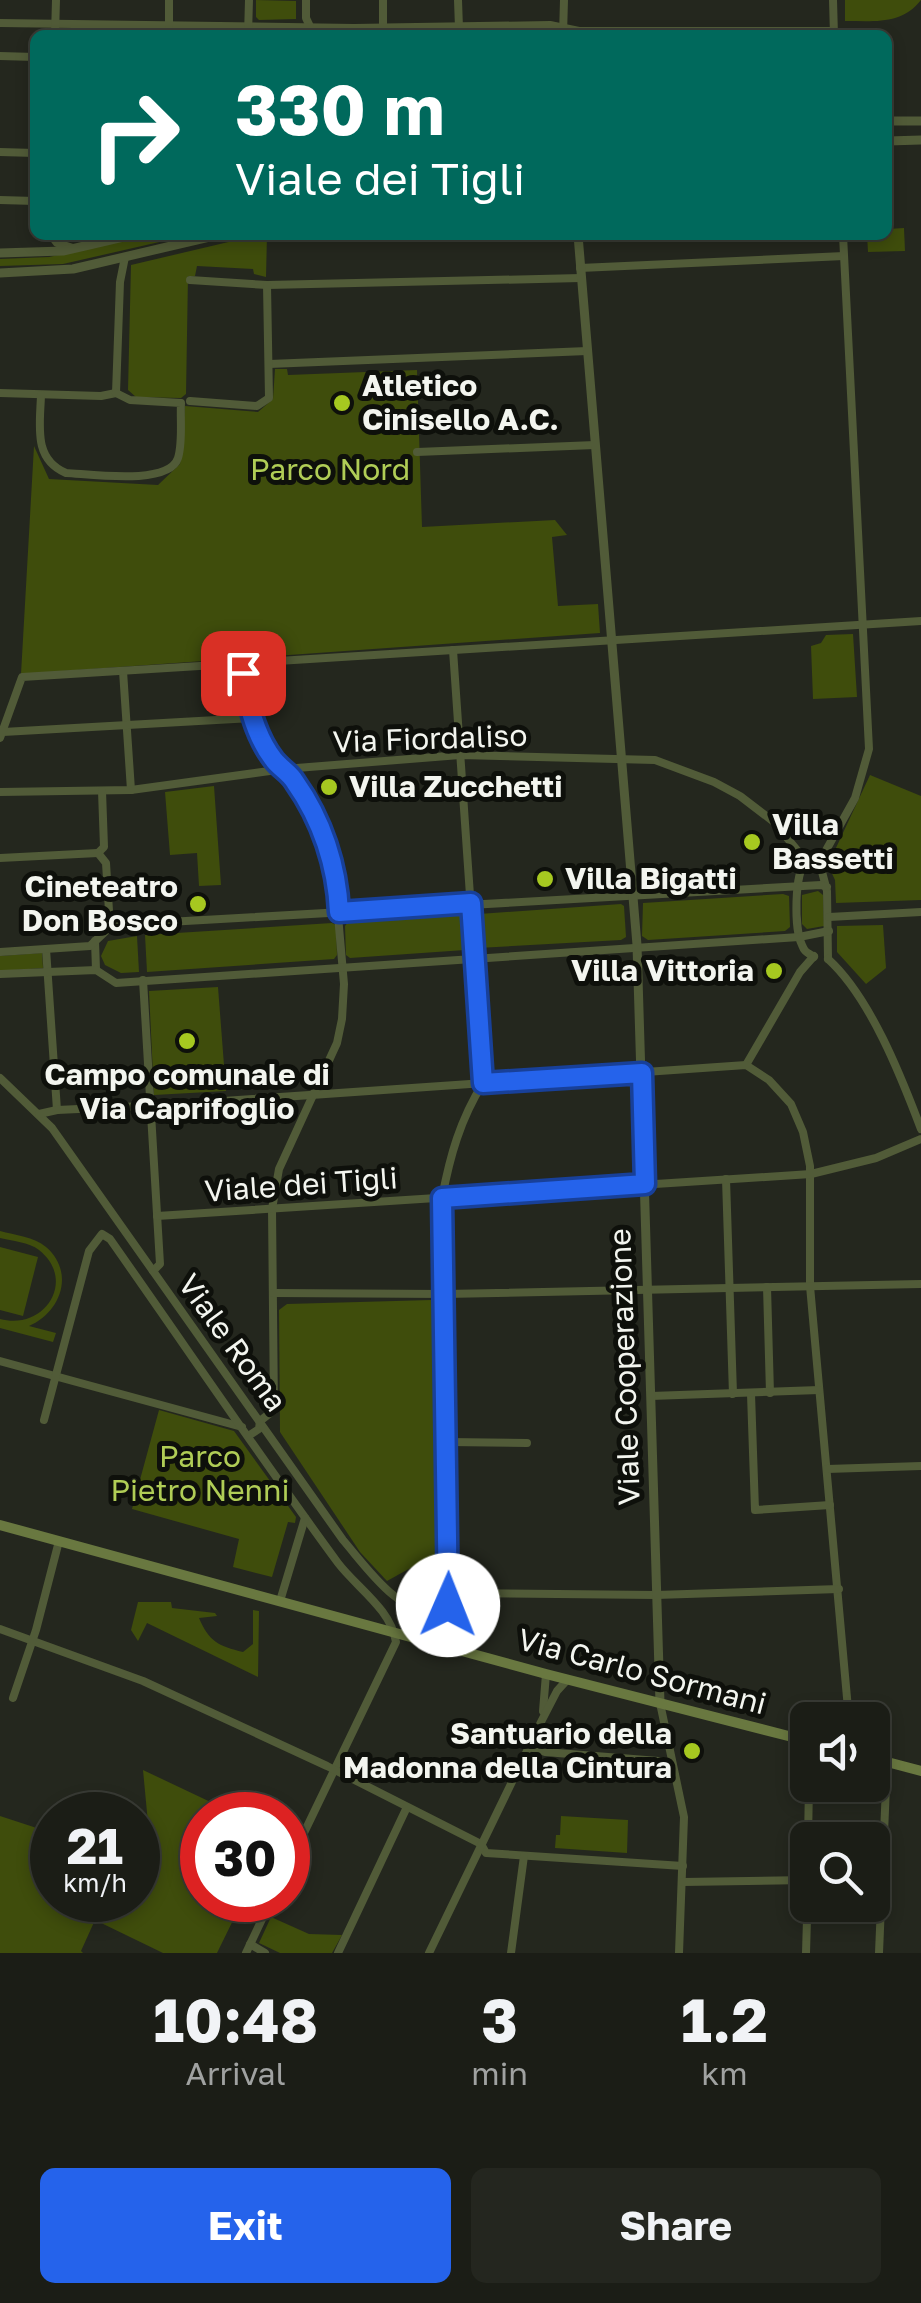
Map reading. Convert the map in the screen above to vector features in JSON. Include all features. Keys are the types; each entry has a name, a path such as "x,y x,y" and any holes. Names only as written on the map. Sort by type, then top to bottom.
{"main road":[{"name":"Via Carlo Sormani","path":"0,1525 790,1737"},
{"path":"890,1763 921,1771"}],"street":[{"path":"55,30 56,0"},
{"path":"168,26 170,0"},
{"path":"248,30 249,0"},
{"path":"306,0 306,18 312,30"},
{"path":"383,0 383,27"},
{"path":"458,0 459,28"},
{"path":"563,30 564,0"},
{"path":"833,0 834,30"},
{"path":"0,23 232,30"},
{"path":"330,30 528,30"},
{"path":"0,56 30,57"},
{"path":"892,122 921,120"},
{"path":"892,141 921,140"},
{"path":"0,152 30,153"},
{"path":"0,200 30,200"},
{"path":"39,253 47,240"},
{"path":"56,240 77,248"},
{"path":"0,253 39,253 111,240"},
{"path":"0,273 58,272 197,240"},
{"name":"Viale Cooperazione","path":"578,240 637,946 660,1704"},
{"path":"828,959 827,887 821,866 855,798 869,749 844,240"},
{"path":"190,280 267,285 581,273 844,256"},
{"path":"116,393 120,282 125,257"},
{"path":"190,401 264,404 269,398 267,285"},
{"path":"269,364 587,350"},
{"path":"0,393 116,393 130,400 180,402 178,460 154,476 66,474 53,468 42,454 41,394"},
{"path":"417,452 595,445"},
{"path":"252,718 1,735 22,677 921,621"},
{"path":"453,650 483,1083 455,1138 442,1198 450,1593 656,1595 839,1589"},
{"path":"0,1361 242,1427 274,1410 272,1208 280,1169 337,1043 344,996 343,968 334,870 322,829 299,786 273,759 252,718 242,664"},
{"path":"124,671 131,790"},
{"name":"Via Fiordaliso","path":"0,792 131,790 284,769 460,755 655,760 740,796 774,822 806,861"},
{"path":"0,858 98,853 104,847 102,791"},
{"path":"98,853 106,863 110,927"},
{"path":"821,866 806,861 799,868 800,937 805,951 828,959 841,972 879,1034 921,1129"},
{"path":"0,952 87,946 110,927 634,893 827,887"},
{"path":"829,917 921,912"},
{"path":"0,974 96,970 116,983 800,937 829,931"},
{"path":"95,941 96,970"},
{"path":"46,949 57,1110"},
{"path":"746,1065 800,972 814,956"},
{"path":"144,980 160,1264 153,1271"},
{"path":"39,1114 746,1065 770,1080 791,1104 802,1132 810,1174 810,1286 848,1702"},
{"name":"Viale Roma","path":"0,1078 39,1114 343,1540 378,1580 410,1606 428,1614 441,1613 448,1605 450,1593"},
{"name":"Viale dei Tigli","path":"157,1216 810,1174 876,1158 921,1139"},
{"path":"726,1180 733,1394"},
{"name":"Viale Roma","path":"56,1378 89,1251 102,1234 110,1239 346,1574 376,1602 394,1632"},
{"path":"273,1293 445,1294 921,1284"},
{"path":"766,1287 770,1393"},
{"path":"44,1420 56,1378"},
{"path":"651,1396 819,1390"},
{"path":"751,1394 754,1510 830,1505"},
{"path":"248,1436 259,1429 260,1420"},
{"path":"448,1442 527,1443"},
{"path":"827,1469 921,1466"},
{"path":"280,1601 305,1518"},
{"path":"13,1698 59,1541"},
{"path":"0,1630 143,1681 481,1844 486,1854 683,1866"},
{"path":"310,1819 396,1642 394,1632"},
{"path":"542,1720 546,1674"},
{"path":"428,1953 528,1747 557,1691 567,1680"},
{"path":"660,1704 684,1817 679,1953"},
{"path":"528,1747 671,1762"},
{"path":"879,1953 883,1802"},
{"path":"338,1953 407,1807"},
{"path":"511,1953 524,1856"},
{"path":"683,1882 790,1881"},
{"path":"261,1922 248,1949 265,1953"},
{"path":"806,1953 807,1922"}],"green space":[{"path":"256,0 296,1 296,19 259,20"},
{"path":"845,0 921,0 896,18 866,21 845,21"},
{"path":"904,228 905,251 868,252 867,240 892,240 892,229"},
{"path":"128,240 168,240 63,264 0,266 0,259 49,257"},
{"path":"237,240 267,240 266,277 254,274 253,269 197,266 195,276 188,276 186,394 181,398 136,397 128,390 131,265"},
{"name":"Parco Nord","path":"275,369 287,369 288,375 417,370 422,527 555,520 567,535 552,537 558,606 598,604 600,633 21,674 34,446 49,479 158,485 180,464 185,406 258,412 273,399"},
{"path":"853,634 857,697 813,699 811,646 821,643 826,635"},
{"path":"870,775 921,796 921,900 836,903 835,880 828,865"},
{"path":"214,786 221,885 199,886 197,853 170,855 165,792"},
{"path":"818,891 823,895 824,926 807,929 802,924 802,895"},
{"path":"789,896 790,927 785,931 648,940 642,936 643,903"},
{"path":"621,904 626,937 621,940 478,948 475,917 479,914"},
{"path":"467,917 469,947 465,950 350,958 346,955 348,922"},
{"path":"336,925 334,959 147,972 145,935"},
{"path":"883,925 886,968 866,984 837,952 837,926"},
{"path":"137,936 139,972 121,973 105,965 101,956 108,941"},
{"path":"42,953 43,968 0,971 0,956"},
{"name":"Campo comunale di Via Caprifoglio","path":"218,987 226,1091 154,1095 149,991"},
{"path":"0,1231 36,1241 55,1257 62,1280 56,1302 29,1326 56,1333 53,1342 0,1328 0,1319 30,1318 42,1310 51,1300 55,1275 39,1250 0,1238"},
{"path":"0,1247 38,1257 23,1316 0,1310"},
{"path":"431,1300 438,1309 443,1550 387,1581 360,1552 280,1432 279,1310 287,1304"},
{"name":"Parco Pietro Nenni","path":"159,1410 234,1431 296,1517 295,1523 288,1522 272,1577 233,1567 239,1539 132,1509"},
{"path":"138,1602 171,1602 172,1608 215,1613 217,1616 199,1618 207,1633 221,1645 243,1652 253,1644 253,1610 259,1611 258,1677 147,1623 138,1641 131,1630"},
{"path":"143,1770 189,1792 180,1792 180,1922 232,1922 217,1953 163,1953 99,1922 160,1922 160,1792 145,1792"},
{"path":"0,1816 30,1826 30,1922 94,1922 83,1953 0,1953"},
{"path":"561,1816 628,1820 627,1853 555,1848"},
{"path":"269,1922 282,1922 309,1934 342,1935 332,1953 280,1953 259,1943"}],"place":[{"name":"Atletico Cinisello A.C.","path":"342,403"},
{"name":"Villa Zucchetti","path":"329,787"},
{"name":"Villa Bassetti","path":"752,842"},
{"name":"Villa Bigatti","path":"545,879"},
{"name":"Cineteatro Don Bosco","path":"198,904"},
{"name":"Villa Vittoria","path":"774,971"},
{"name":"Campo comunale di Via Caprifoglio","path":"187,1041"},
{"name":"Santuario della Madonna della Cintura","path":"692,1751"}],"route":[{"path":"243,673 252,718 273,759 299,786 322,829 334,870 339,912 471,903 483,1083 642,1073 645,1184 442,1198 448,1605"}]}
